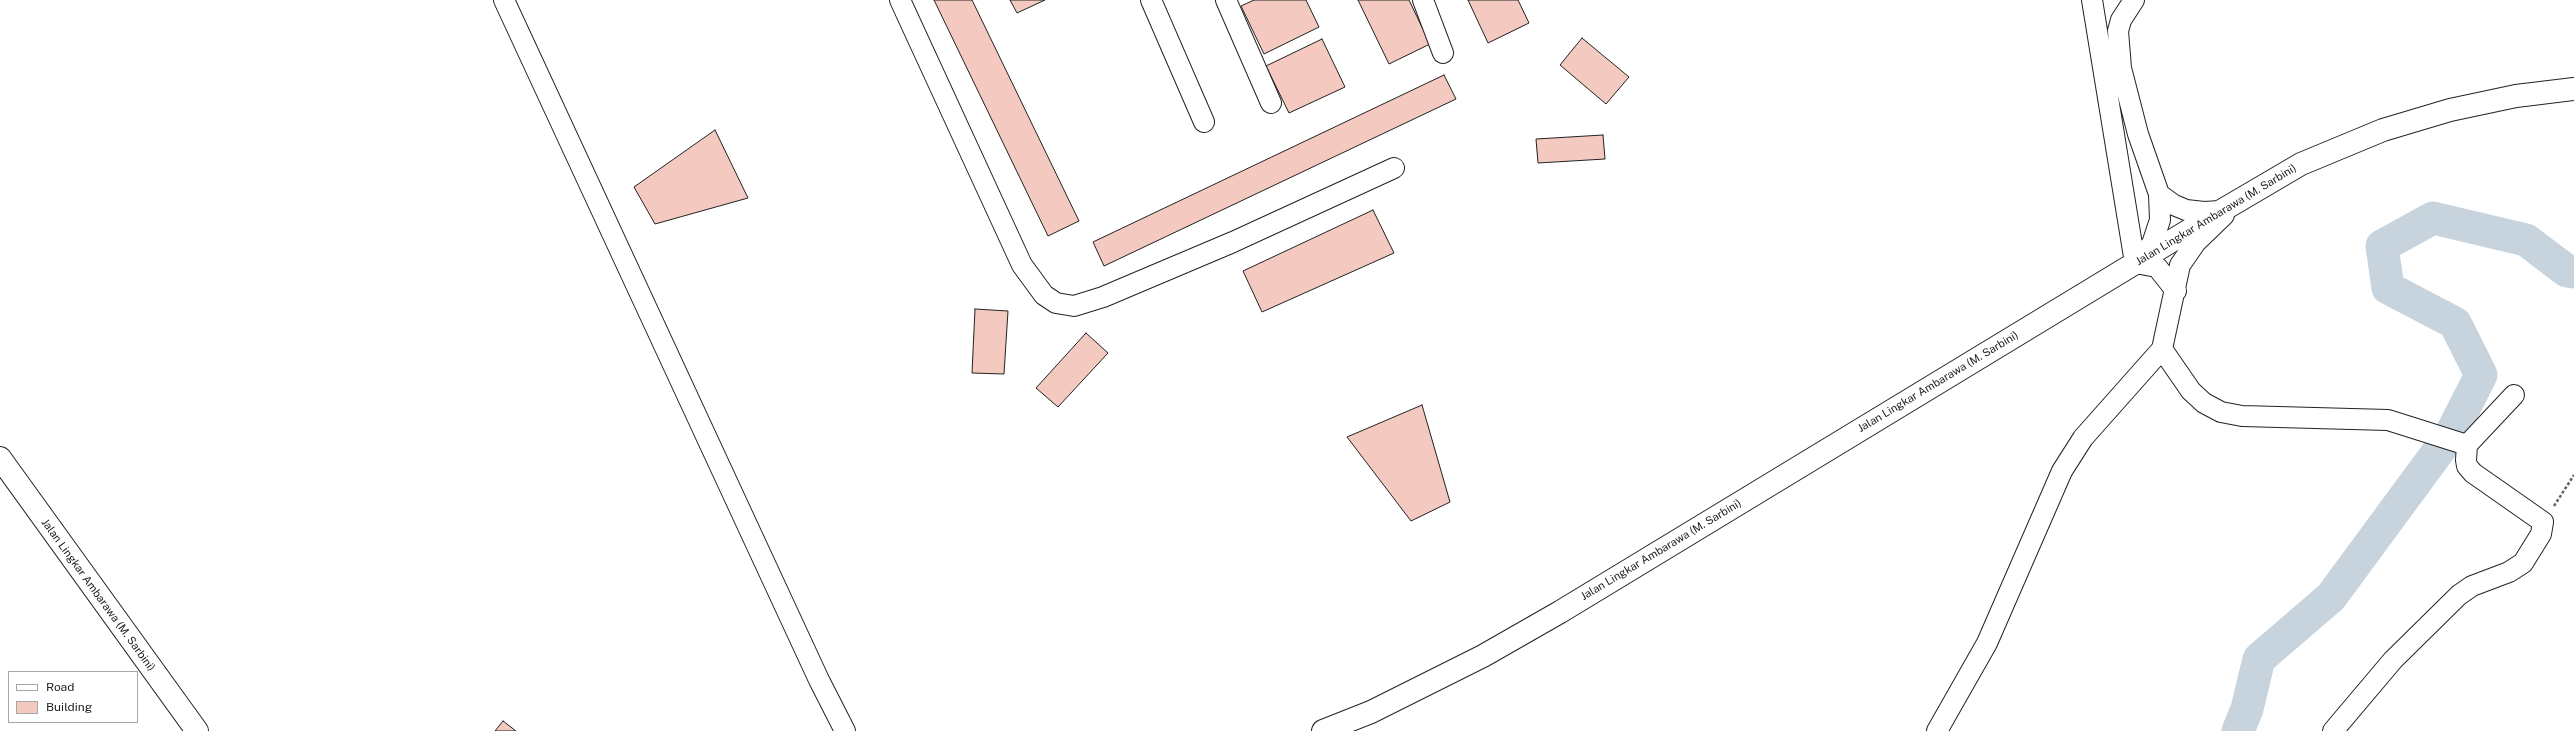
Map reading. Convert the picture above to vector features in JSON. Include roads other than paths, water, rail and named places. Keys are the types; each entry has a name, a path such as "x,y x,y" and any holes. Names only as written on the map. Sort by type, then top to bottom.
{"highway":[{"name":"Jalan Lingkar Ambarawa (M. Sarbini)","path":"1323,731 1371,712 1483,656 1560,612 2301,164 2383,130 2458,108 2516,96 2574,89"},
{"name":"Jalan Lingkar Ambarawa (M. Sarbini)","path":"0,458 197,731"}],"street":[{"path":"504,0 812,666 845,731"},
{"path":"900,0 1022,265 1044,295 1056,303 1074,306 1104,296 1233,242 1394,168"},
{"path":"1151,0 1204,122"},
{"path":"1226,0 1271,103"},
{"path":"1423,0 1443,53"},
{"path":"2092,0 2135,263"},
{"path":"2134,0 2124,14 2118,31 2121,68 2138,134 2159,194 2158,229 2152,244 2135,263"},
{"path":"2159,194 2174,205 2186,210 2204,212 2221,211"},
{"path":"1937,731 1987,643 2062,471 2083,438 2162,349 2176,291 2180,265 2196,242 2243,198"},
{"path":"2135,263 2157,266 2176,291"},
{"path":"2162,349 2191,391 2204,403 2221,412 2242,416 2388,420 2462,443"},
{"path":"2462,443 2514,394"},
{"path":"2333,731 2393,660 2459,595 2472,586 2509,572 2523,563 2541,534 2543,522 2473,473 2467,466 2462,443"}],"waterway":[{"path":"2238,731 2247,709 2259,659 2331,597 2451,434 2481,375 2455,323 2388,288 2382,246 2433,218 2526,240 2567,271 2574,272"}]}
